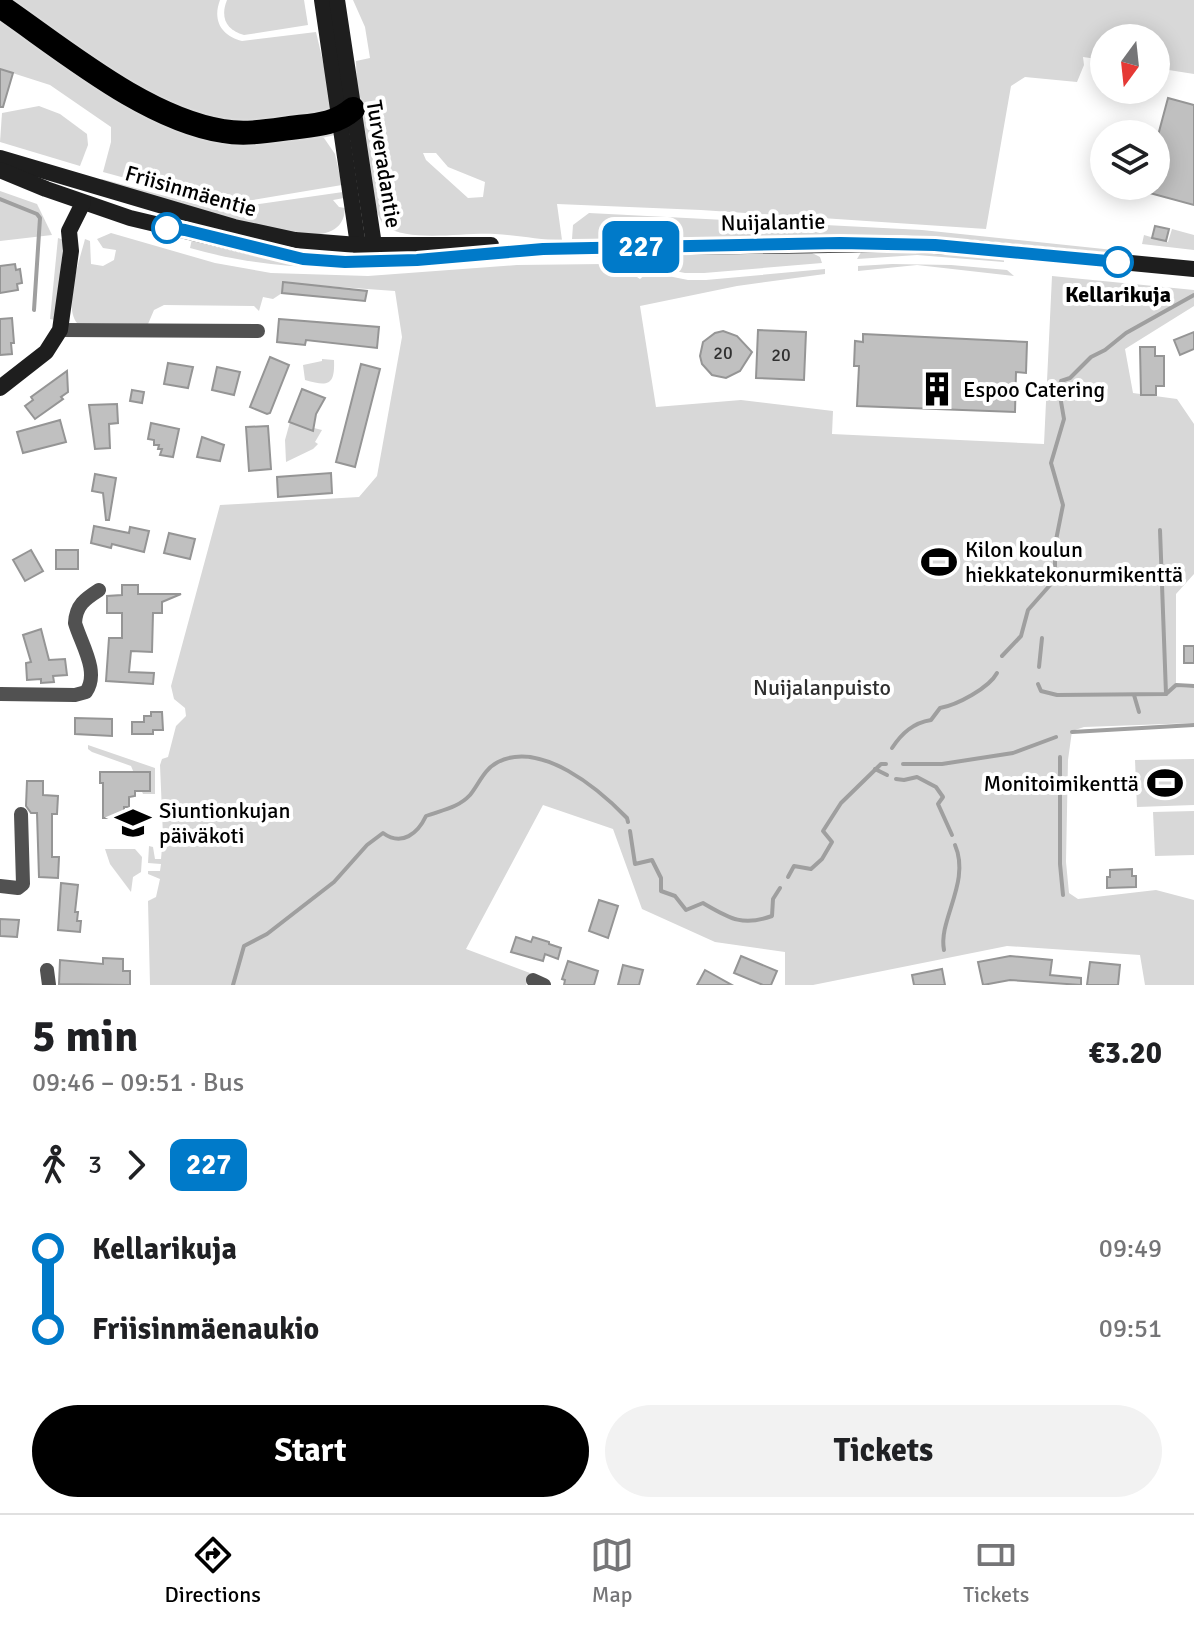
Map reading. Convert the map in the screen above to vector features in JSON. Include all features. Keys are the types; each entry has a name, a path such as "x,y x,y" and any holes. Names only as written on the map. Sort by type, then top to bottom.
{"highway":[{"path":"0,6 118,87 184,121 215,130 260,133 347,114"}],"main road":[{"name":"Turveradantie","path":"322,0 347,114"},
{"name":"Turveradantie","path":"337,0 347,114 367,250"},
{"name":"Friisinmäentie","path":"0,158 266,235 367,250"},
{"name":"Friisinmäentie","path":"0,170 83,203 167,228 303,259 367,250"},
{"path":"0,388 46,352 60,330 71,251 69,231 83,203 88,184"},
{"name":"Nuijalantie","path":"367,250 517,253 543,249 909,244 1194,269"}],"street":[{"path":"60,330 258,331"},
{"path":"0,694 75,695 86,692 92,682 92,671 75,623 76,614 83,600 99,590"},
{"path":"0,886 18,888 23,884 21,814"}],"green space":[{"path":"3,0 220,0 218,21 224,31 235,39 242,41 316,32 331,96 330,113 227,124 151,100"},
{"path":"227,0 304,0 308,25 244,35 226,22 224,12"},
{"path":"353,0 1194,0 1194,74 1170,70 1170,24 1090,24 1090,58 1083,57 1084,65 1077,82 1025,77 1011,86 986,229 557,204 562,240 495,234 423,235 395,231 384,226 377,211 362,146 356,61 370,58 365,27","holes":["423,153 436,153 448,167 485,182 483,197 468,198 426,160"]},
{"path":"0,13 135,106 324,138 335,154 342,185 253,200 213,202 103,172 111,142 111,127 50,85 0,69"},
{"path":"39,106 60,114 87,134 88,145 80,166 0,142 2,113"},
{"path":"102,179 217,210 343,192 344,198 333,200 339,207 345,208 339,226 332,231 315,235 286,235"},
{"path":"0,191 37,204 52,235 0,241"},
{"path":"589,213 922,230 1123,251 1118,254 901,235 572,239 573,225"},
{"path":"1172,229 1194,235 1194,250 1142,244 1144,235 1168,242"},
{"name":"Nuijalanpuisto","path":"111,233 215,263 271,273 368,276 517,265 604,264 622,267 640,279 648,272 688,280 706,280 825,269 825,274 737,286 640,306 656,407 741,400 833,411 832,434 1044,444 1052,276 1194,290 1194,306 1125,349 1133,393 1177,399 1194,424 1194,574 1176,594 1176,687 1194,688 1194,723 1084,727 1072,731 1068,760 1066,862 1069,893 1078,899 1156,890 1194,900 1194,985 1145,985 1140,955 1007,946 813,985 785,985 785,952 715,942 642,909 613,829 543,805 466,949 530,973 526,985 150,985 148,901 156,897 160,879 148,874 148,871 160,871 161,864 148,863 149,846 153,847 155,859 161,859 160,765 162,759 168,757 176,726 186,716 185,708 174,699 171,686 220,505 359,497 377,476 402,337 395,291 283,283 282,293 273,299 263,297 259,311 254,306 164,305 154,310 148,324 77,323 73,315 72,294 85,239 90,241 91,264 103,266 114,260 116,250 103,248 97,239"},
{"path":"58,238 64,240 55,320 50,319"},
{"path":"192,239 324,268 223,256 190,248"},
{"path":"863,249 1004,258 1004,262 917,255 857,259"},
{"path":"808,251 820,257 822,263 685,273 614,259 615,255"},
{"path":"892,264 951,265 1007,270 1014,276 917,265 858,271 858,266"},
{"path":"322,359 334,360 332,379 325,383 305,380 303,365"},
{"path":"290,422 322,430 313,449 286,462 285,440"},
{"path":"88,745 155,768 155,794 143,794 131,766 92,752"},
{"name":"Monitoimikenttä","path":"1194,759 1194,805 1137,807 1135,760"},
{"path":"1194,811 1194,855 1155,856 1153,812"},
{"path":"105,849 135,849 142,857 141,872 133,877 131,892 110,864"}],"building":[{"path":"0,69 13,73 3,107 0,107"},
{"path":"1170,99 1194,105 1194,205 1170,198 1170,120 1162,120"},
{"path":"1155,226 1169,229 1166,241 1152,238"},
{"path":"15,264 16,270 20,269 22,283 17,284 18,290 0,293 0,266"},
{"path":"283,282 367,291 365,301 282,293"},
{"path":"12,318 12,354 0,355 0,319"},
{"path":"279,319 379,327 377,348 306,340 305,345 277,342"},
{"path":"758,330 806,332 804,380 756,378"},
{"path":"723,331 737,336 752,352 740,371 726,378 712,375 702,364 700,356 703,342"},
{"path":"1194,332 1194,349 1180,355 1174,340"},
{"name":"Espoo Catering","path":"863,334 1027,342 1026,373 1016,372 1015,412 857,406 859,366 854,366 855,341 863,342"},
{"path":"1140,347 1155,347 1155,356 1164,356 1164,386 1156,386 1156,395 1141,395"},
{"path":"270,357 289,365 267,414 250,407"},
{"path":"168,363 193,367 188,388 164,384"},
{"path":"361,364 380,369 355,467 336,462"},
{"path":"217,367 240,372 234,395 212,390"},
{"path":"67,371 68,392 35,419 25,406 33,400 31,397"},
{"path":"302,389 325,398 316,414 313,431 289,422"},
{"path":"132,390 144,392 142,403 130,401"},
{"path":"117,404 118,423 109,424 110,448 95,449 89,405"},
{"path":"60,420 66,442 23,453 17,432"},
{"path":"151,423 179,429 173,457 160,455 162,449 158,449 159,445 148,439"},
{"path":"268,426 271,469 249,471 246,427"},
{"path":"202,437 224,445 220,461 197,457"},
{"path":"331,473 332,493 278,497 277,477"},
{"path":"95,474 116,478 109,520 106,520 103,493 92,491"},
{"path":"94,526 129,533 130,527 149,531 144,552 112,544 111,548 91,543"},
{"path":"169,533 195,539 190,559 164,553"},
{"path":"31,550 43,571 25,581 13,560"},
{"path":"56,550 78,550 78,569 56,569"},
{"path":"122,585 138,585 138,594 181,594 162,602 162,613 153,613 152,652 131,651 129,672 154,673 153,684 106,681 109,638 122,638 122,613 107,613 107,596 122,595"},
{"path":"41,629 49,660 65,659 67,675 53,676 54,682 27,680 26,663 31,662 23,635"},
{"path":"1184,646 1194,646 1194,663 1184,663"},
{"path":"151,712 162,712 163,730 153,730 153,734 132,734 132,722 144,722 144,716 151,716"},
{"path":"75,718 112,719 112,736 75,734"},
{"path":"100,772 150,772 150,791 135,791 135,796 129,797 129,807 124,807 124,818 103,818"},
{"path":"27,781 43,781 43,795 58,796 57,814 52,814 52,857 59,857 58,878 39,877 37,813 31,813 26,806"},
{"path":"1132,869 1136,887 1107,888 1110,870"},
{"path":"61,883 78,885 75,912 78,912 77,921 81,921 80,932 58,930"},
{"path":"599,900 618,906 608,938 589,931"},
{"path":"0,919 19,920 17,937 0,936"},
{"path":"516,937 531,942 533,937 561,948 558,959 545,954 543,961 511,952"},
{"path":"741,956 777,971 771,985 763,985 734,973"},
{"path":"1010,956 1052,960 1050,975 1081,978 1081,985 1010,980 983,985 978,962"},
{"path":"103,958 123,959 123,971 130,971 130,985 59,984 60,960 103,964"},
{"path":"568,961 598,971 594,985 564,985 565,980 562,979"},
{"path":"1090,962 1120,965 1118,985 1087,985"},
{"path":"623,965 643,970 639,985 618,985"},
{"path":"942,969 945,985 914,985 912,975"},
{"path":"705,970 732,985 697,985"}],"waterway":[{"path":"0,199 40,218 34,310"},
{"path":"1002,656 1021,636 1028,610 1051,584 1055,571 1055,545 1063,505 1051,463 1064,419 1059,390 1061,381 1070,378 1091,357 1126,333 1194,295"},
{"path":"1160,530 1166,694"},
{"path":"1039,667 1042,638"},
{"path":"892,748 908,730 931,720 940,708 980,690 997,673"},
{"path":"1038,684 1041,691 1057,695 1166,694 1176,685 1194,686"},
{"path":"1134,695 1139,712"},
{"path":"1072,732 1194,725"},
{"path":"903,764 942,764 1013,753 1056,737"},
{"path":"233,985 244,946 267,934 334,882 367,845 383,833 397,839 409,836 419,828 426,816 460,803 498,762 515,757 532,757 550,762 601,794 628,822"},
{"path":"1060,757 1063,895"},
{"path":"788,877 794,866 811,869 822,859 832,842 823,831 841,803 881,764 886,764"},
{"path":"875,769 887,775"},
{"path":"896,779 917,777 936,787 943,797 938,804 952,835"},
{"path":"630,831 635,864 652,860 661,878 661,891 675,896 686,910 703,903 736,919 761,919 772,916 773,899 780,888"},
{"path":"944,950 945,926 959,873 955,845"}],"bus line":[{"name":"227","path":"167,228 206,234 303,259 345,262 417,260 543,249 840,243 935,245 1118,262"}],"place":[{"name":"Kellarikuja","path":"1118,262"},
{"name":"Espoo Catering","path":"937,389"},
{"name":"Kilon koulun hiekkatekonurmikenttä","path":"939,562"},
{"name":"Monitoimikenttä","path":"1165,783"},
{"name":"Siuntionkujan päiväkoti","path":"133,823"}]}
